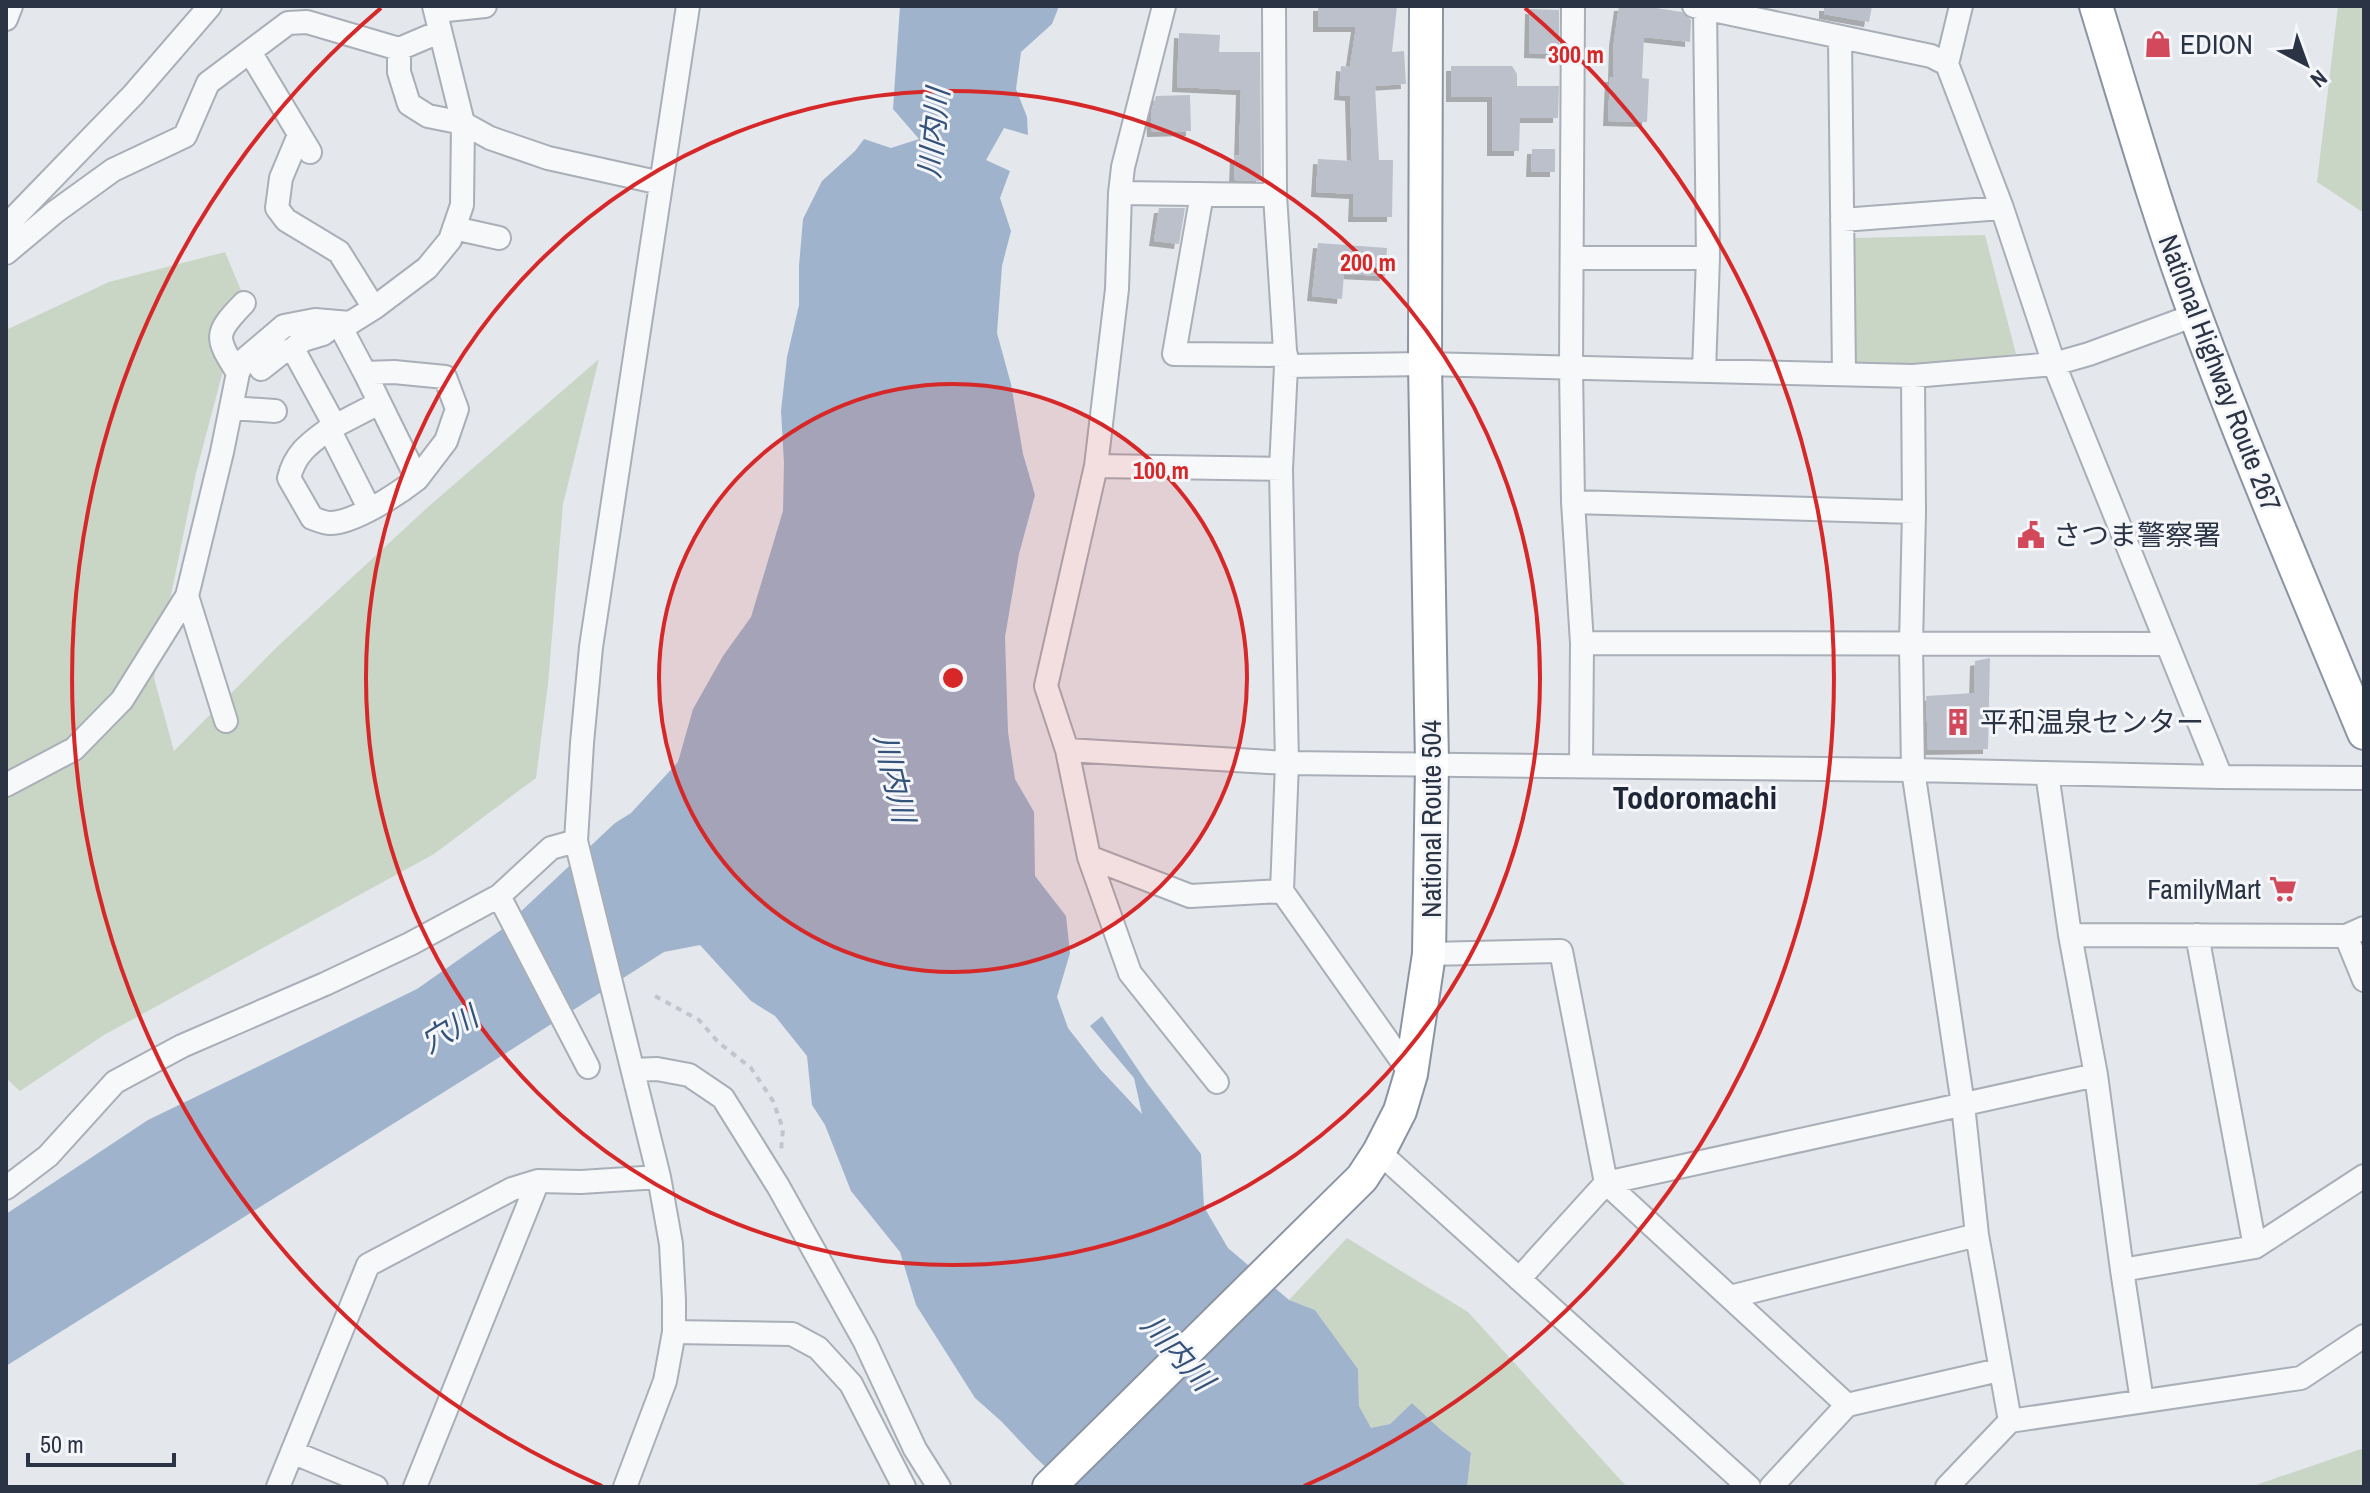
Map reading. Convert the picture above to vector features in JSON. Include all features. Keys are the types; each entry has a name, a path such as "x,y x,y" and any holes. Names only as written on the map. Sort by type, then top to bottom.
{"highway":[{"name":"National Route 504","path":"1049,1487 1362,1178 1400,1111 1411,1074 1429,954 1432,764 1425,364 1426,6"},
{"name":"National Highway Route 267","path":"2096,6 2156,202 2195,315 2247,451 2364,733"}],"street":[{"path":"6,19 11,6"},
{"path":"6,226 133,95 210,6"},
{"path":"485,6 437,17 399,49 399,72 409,104 428,116 463,123 490,138 548,158 661,183"},
{"path":"625,1487 665,1381 674,1332 671,1244 659,1177 576,841 591,647 688,6"},
{"path":"1164,6 1123,167 1117,289 1096,466 1046,686 1067,750 1089,857 1130,973 1217,1082"},
{"path":"1274,6 1275,195 1286,361 1281,469 1287,763 1282,891 1411,1074"},
{"path":"1573,6 1571,367 1573,502 1582,643 1581,766"},
{"path":"1961,6 1947,64 2002,208 2054,364 2221,777"},
{"path":"1704,371 1708,258 1701,7 1931,56 1947,64"},
{"path":"6,785 74,749 122,700 187,596 219,467 238,373 244,360 284,326 315,320 350,323 427,268 450,240 462,205 463,123 437,17"},
{"path":"134,176 172,153 185,136 208,83 288,23 307,22 399,49"},
{"path":"1840,38 1844,374"},
{"path":"250,52 305,144 281,178 277,208 286,220 339,252 374,308"},
{"path":"6,253 113,170 185,136"},
{"path":"1120,193 1275,195"},
{"path":"1202,194 1174,354 1286,361 1913,376 2054,364 2195,315"},
{"path":"1842,220 2002,208"},
{"path":"454,228 499,238"},
{"path":"1573,258 1708,258"},
{"path":"238,373 220,338 223,324 244,303"},
{"path":"261,369 280,354 293,349 303,340 323,334 338,322"},
{"path":"338,322 417,479"},
{"path":"293,349 369,508"},
{"path":"365,373 394,372 445,377 457,409 446,441 417,479 394,497 343,522 327,523 312,518 289,478 292,466 303,448 332,427 379,403"},
{"path":"1913,376 1913,770 1963,1105 1977,1235 2010,1421"},
{"path":"231,408 275,411"},
{"path":"1096,466 1281,469"},
{"path":"1573,502 1914,512"},
{"path":"187,596 226,721"},
{"path":"1582,643 2167,644"},
{"path":"1067,750 1287,763 2364,778"},
{"path":"2047,773 2070,935 2096,1075 2142,1401"},
{"path":"6,1188 48,1156 115,1082 182,1046 503,902 551,848 576,841"},
{"path":"1089,857 1190,896 1282,891"},
{"path":"503,902 588,1067"},
{"path":"2070,935 2355,932 2364,980"},
{"path":"2197,935 2255,1247"},
{"path":"1429,954 1561,951 1606,1183 1847,1405"},
{"path":"633,1070 657,1069 689,1075 723,1098 778,1186 865,1342 915,1449 939,1487"},
{"path":"1519,1279 1606,1183 2096,1075"},
{"path":"1379,1152 1749,1487"},
{"path":"2122,1270 2255,1247 2364,1176"},
{"path":"278,1487 368,1265 512,1189 538,1181 581,1182 659,1177"},
{"path":"415,1487 538,1181"},
{"path":"1730,1297 1977,1235"},
{"path":"674,1332 792,1334 818,1348 851,1384 904,1487"},
{"path":"1947,1487 2010,1421 2301,1378 2364,1336"},
{"path":"1771,1487 1847,1405 1999,1370"},
{"path":"292,1452 376,1487"}],"path":[{"path":"655,996 699,1020 718,1042 751,1068 773,1101 783,1129 778,1186"}],"green space":[{"path":"2338,6 2364,6 2364,213 2317,182"},
{"path":"1985,235 2016,354 1908,368 1853,363 1852,238"},
{"path":"225,252 243,295 196,473 154,678 174,751 277,647 428,507 599,359 563,504 548,684 536,778 434,854 104,1035 20,1091 6,1078 6,330 109,282"},
{"path":"1347,1238 1468,1312 1627,1487 1467,1487 1471,1453 1412,1403 1390,1424 1371,1429 1359,1406 1358,1369 1315,1310 1289,1300"},
{"path":"2364,1448 2364,1487 2250,1487"}],"water":[{"path":"900,6 1059,6 1052,24 1021,52 1016,89 1027,117 1028,135 1004,128 986,160 1010,171 1000,198 1011,231 1002,266 997,333 1035,495 1019,554 1005,637 1008,732 1015,779 1034,812 1035,876 1066,916 1070,953 1057,997 1068,1028 1100,1069 1142,1114 1134,1078 1090,1026 1102,1016 1147,1083 1201,1154 1204,1207 1228,1248 1289,1300 1315,1310 1358,1369 1359,1406 1371,1428 1390,1424 1412,1403 1471,1453 1467,1487 1067,1487 975,1398 916,1305 900,1252 851,1191 825,1125 812,1105 807,1056 775,1016 751,1001 700,945 664,952 6,1366 6,1214 148,1120 417,989 501,930 615,823 631,813 678,762 693,709 723,656 751,617 783,511 781,411 787,357 799,305 803,219 822,181 864,139 891,148 919,139 893,109"}],"building":[{"path":"1318,6 1397,6 1392,52 1404,51 1406,84 1375,86 1379,160 1393,160 1392,217 1353,217 1354,194 1316,192 1318,159 1352,161 1350,96 1339,95 1341,66 1350,67 1356,27 1318,27"},
{"path":"1619,6 1682,12 1691,20 1690,42 1644,37 1642,78 1649,79 1647,122 1608,121"},
{"path":"1824,6 1872,6 1869,22 1824,14"},
{"path":"1530,9 1559,10 1559,54 1529,53"},
{"path":"1179,33 1220,35 1219,52 1260,52 1261,181 1234,180 1235,155 1239,155 1241,90 1177,87"},
{"path":"1451,66 1512,66 1517,74 1517,86 1559,86 1558,118 1520,118 1519,151 1492,151 1492,97 1451,97"},
{"path":"1190,95 1191,131 1152,132 1151,112 1156,96"},
{"path":"1532,149 1555,149 1555,172 1531,172"},
{"path":"1159,208 1185,208 1179,244 1154,241"},
{"path":"1318,243 1387,248 1385,276 1344,274 1342,299 1312,296"},
{"name":"平和温泉センター","path":"1990,658 1988,749 1928,750 1926,696 1974,693 1975,661"}],"place":[{"name":"EDION","path":"2158,44"},
{"name":"さつま警察署","path":"2031,535"},
{"name":"平和温泉センター","path":"1958,722"},
{"name":"FamilyMart","path":"2283,889"}],"district":[{"name":"Todoromachi","path":"1695,797"}],"water label":[{"name":"川内川","path":"933,133"},
{"name":"川内川","path":"895,778"},
{"name":"穴川","path":"449,1029"},
{"name":"川内川","path":"1178,1352"}]}
